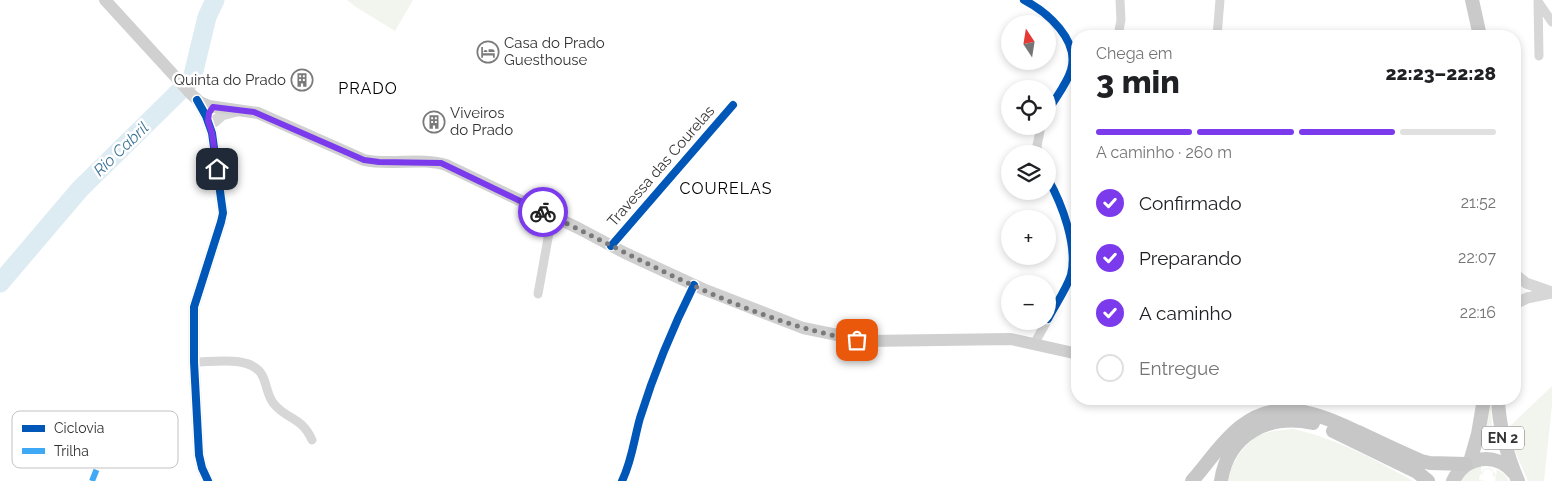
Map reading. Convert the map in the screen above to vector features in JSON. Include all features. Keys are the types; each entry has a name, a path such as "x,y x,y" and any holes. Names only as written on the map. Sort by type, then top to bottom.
{"highway":[{"path":"1192,481 1240,427 1260,416 1287,410 1322,416 1423,462 1468,463"},
{"path":"1221,481 1229,456 1238,443 1248,434 1270,423 1296,420 1325,427 1418,472 1428,481"}],"main road":[{"path":"105,0 194,98 213,107 258,113 364,160 444,164 611,246 737,304 803,328 853,339 885,341 1006,339 1071,352"},
{"path":"1472,0 1479,30"},
{"name":"EN 2","path":"1468,463 1478,434 1483,405"},
{"name":"EN 2","path":"1499,405 1501,431 1517,478"},
{"name":"EN 2","path":"1453,481 1459,471 1468,463 1480,459 1500,462 1509,468 1517,478"}],"street":[{"path":"1024,0 1045,13 1057,26 1071,50"},
{"path":"1119,30 1121,16 1120,0"},
{"path":"1218,30 1220,0"},
{"path":"1538,0 1552,22"},
{"path":"1538,0 1539,56"},
{"path":"1056,97 1071,71"},
{"path":"194,98 211,125 222,216 195,303 194,362 200,455 202,468 208,481"},
{"name":"Travessa das Courelas","path":"611,246 732,104"},
{"path":"211,125 215,115 213,107"},
{"path":"211,125 222,115 239,110"},
{"path":"1056,198 1064,216 1071,252"},
{"path":"538,294 552,216"},
{"path":"1056,304 1068,283 1071,271"},
{"path":"1521,279 1526,283 1552,292"},
{"path":"622,481 647,399 677,320 694,285"},
{"path":"1521,288 1552,292"},
{"path":"1521,301 1552,292"},
{"path":"1034,344 1042,330"},
{"path":"194,362 242,362 255,367 264,378 273,403 302,424 312,440"}],"shaded area":[{"path":"347,0 413,0 395,31"},
{"path":"1552,386 1552,405 1544,481 1528,481 1515,451 1508,428"},
{"path":"1489,405 1491,405 1492,427 1496,446 1480,445"},
{"path":"1293,429 1340,444 1413,481 1229,481 1234,462 1248,444 1258,436 1266,433"},
{"path":"1481,466 1481,473 1484,469 1489,468 1493,470 1496,476 1493,477 1493,471 1488,469 1484,470 1482,475 1480,474 1479,480 1486,481 1461,481 1470,471"},
{"path":"1497,469 1504,474 1509,481 1495,481"}],"waterway":[{"name":"Rio Cabril","path":"0,283 80,189 189,82 193,75 207,17 215,0"}],"marked path":[{"path":"92,481 97,468"}],"cycle path":[{"path":"1024,0 1033,5 1060,28 1071,48"},
{"path":"1056,98 1071,70"},
{"path":"197,100 206,116 212,133 223,213 194,307 194,362 199,455 208,481"},
{"path":"611,246 733,105"},
{"path":"1056,196 1063,213 1071,244"},
{"path":"1056,305 1071,275"},
{"path":"622,481 651,384 671,334 694,285"}],"way so far":[{"path":"543,212 586,232 632,257 723,298 803,328 857,340"}],"place":[{"name":"Casa do Prado Guesthouse","path":"488,52"},
{"name":"Quinta do Prado","path":"302,80"},
{"name":"Viveiros do Prado","path":"434,122"}],"district":[{"name":"PRADO","path":"368,88"},
{"name":"COURELAS","path":"726,188"}],"route":[{"path":"217,169 212,133 208,121 209,113 213,107 254,112 356,157 372,162 444,164 543,212"}]}
